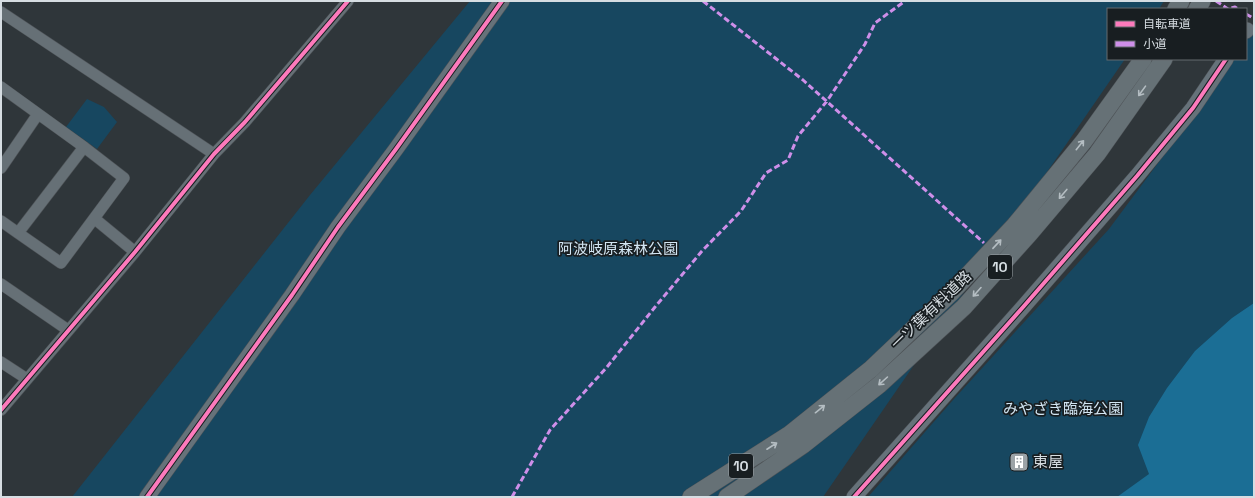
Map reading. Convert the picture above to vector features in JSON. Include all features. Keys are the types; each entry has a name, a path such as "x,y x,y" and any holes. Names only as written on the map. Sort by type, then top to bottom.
{"main road":[{"name":"一ツ葉有料道路","path":"692,497 790,434 871,368 952,292 1014,225 1084,141 1142,60"},
{"name":"一ツ葉有料道路","path":"727,497 803,445 879,385 964,306 1032,232 1097,154 1163,60"}],"street":[{"path":"1,410 135,252 214,154 245,122 348,1"},
{"path":"147,497 292,295 338,226 396,149 502,1"},
{"path":"1,12 214,154"},
{"path":"854,497 1019,311 1136,176 1193,108 1225,60"},
{"path":"1,87 124,178 62,263 1,221"},
{"path":"1,168 38,114"},
{"path":"18,233 84,147"},
{"path":"95,219 135,252"},
{"path":"1,284 68,330"},
{"path":"1,362 27,379"}],"green space":[{"name":"阿波岐原森林公園","path":"470,1 1164,1 1160,8 1107,8 1107,60 1124,60 823,497 72,497 310,195"},
{"name":"みやざき臨海公園","path":"1254,28 1254,312 1184,497 868,497 953,400 1109,229 1213,89 1232,60 1247,60 1247,38"},
{"path":"87,99 104,107 117,122 97,149 66,127"}],"shaded area":[{"path":"1254,303 1254,497 1117,497 1149,474 1138,445 1149,417 1167,388 1195,351 1232,318"}],"marked path":[{"path":"703,1 803,80 984,243"},
{"path":"512,497 550,430 607,367 702,251 741,211 766,173 788,160 798,136 827,101 865,44 875,23 905,1"},
{"path":"1216,1 1226,8"},
{"path":"1232,8 1236,8"},
{"path":"1247,15 1253,18"}],"cycle path":[{"path":"1,410 135,252 214,154 245,122 348,1"},
{"path":"147,497 292,295 338,227 502,1"},
{"path":"854,497 1024,306 1137,176 1193,108 1225,60"}],"place":[{"name":"東屋","path":"1019,462"}]}
